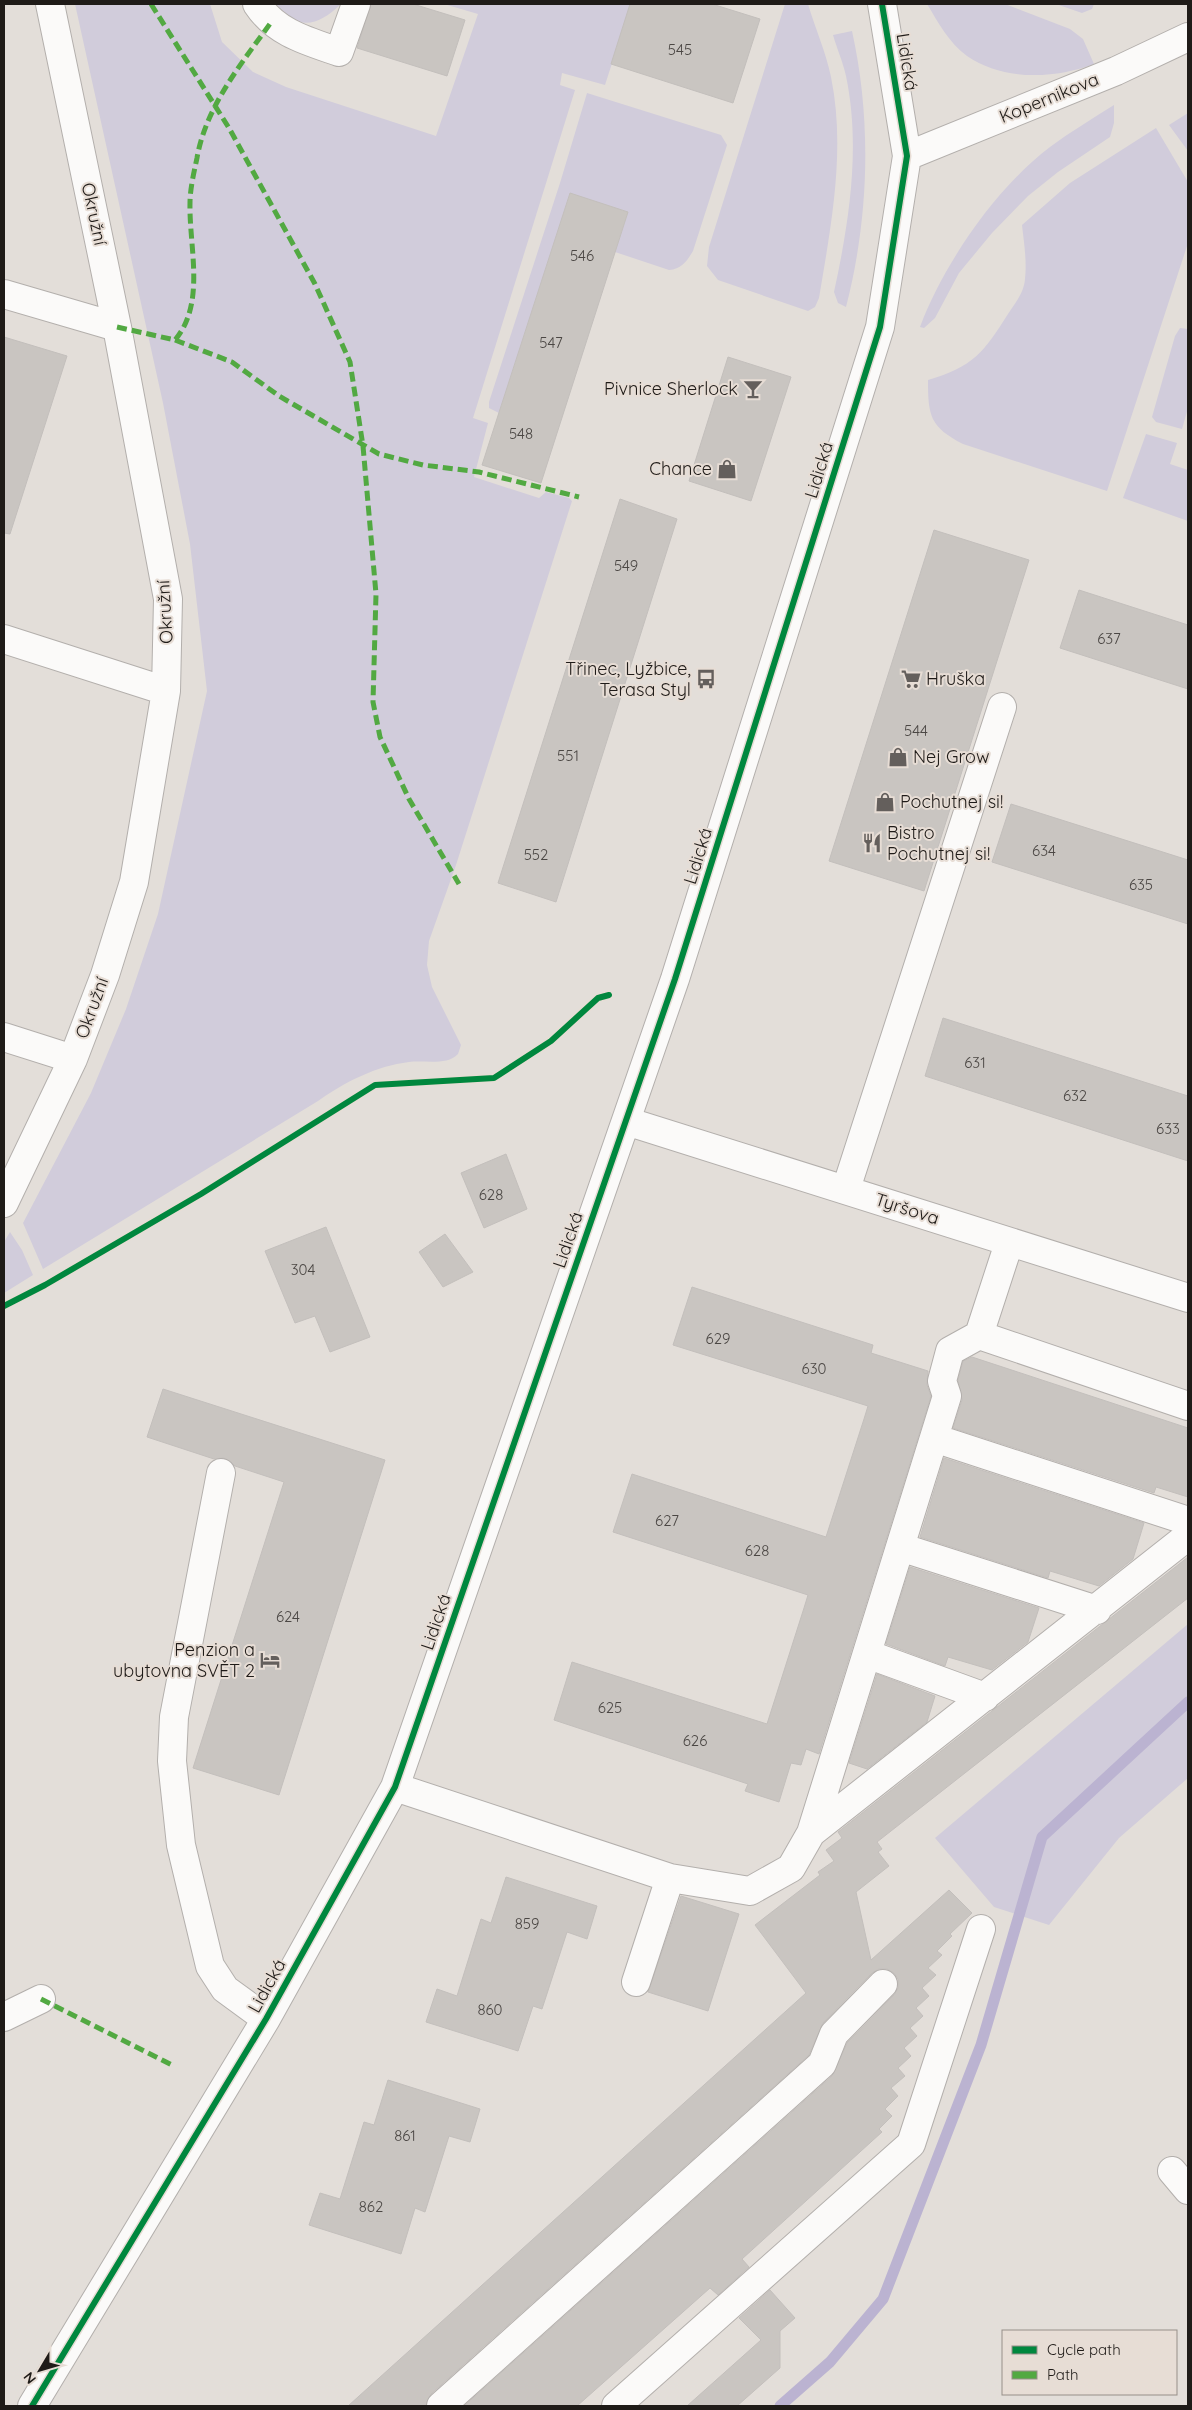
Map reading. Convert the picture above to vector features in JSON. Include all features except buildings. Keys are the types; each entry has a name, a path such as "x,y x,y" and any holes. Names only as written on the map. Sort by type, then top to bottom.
{"street":[{"name":"Okružní","path":"4,1203 73,1059 105,975 134,882 166,691 168,599 117,328 50,4"},
{"path":"256,4 265,17 293,37 339,52 356,4"},
{"name":"Lidická","path":"32,2406 266,2019 395,1787 675,979 880,327 907,156 882,4"},
{"name":"Kopernikova","path":"907,156 1116,71 1188,37"},
{"path":"4,294 117,328"},
{"path":"4,640 166,691"},
{"path":"846,1189 1002,706"},
{"path":"4,1037 73,1059"},
{"name":"Tyršova","path":"626,1121 1188,1298"},
{"path":"395,1787 670,1878 750,1891 791,1868 811,1833 947,1396 942,1381 950,1351 979,1335 1009,1243"},
{"path":"979,1335 1188,1406"},
{"path":"934,1438 1188,1521"},
{"path":"221,1473 174,1717 172,1761 181,1844 210,1966 225,1989 266,2019"},
{"path":"811,1833 1188,1536"},
{"path":"900,1547 1096,1610"},
{"path":"867,1654 985,1697"},
{"path":"636,1982 670,1878"},
{"path":"616,2406 911,2144 981,1929"},
{"path":"441,2406 822,2064 834,2034 882,1984"},
{"path":"4,2017 42,1999"}],"shaded area":[{"path":"75,4 210,4 222,42 253,72 286,87 436,136 478,14 444,4 631,4 605,85 562,73 560,85 575,90 473,418 488,423 474,477 539,498 546,492 569,498 572,501 456,865 429,941 427,965 432,987 461,1045 458,1054 448,1060 409,1062 385,1067 350,1081 43,1269 23,1223 91,1093 126,1009 158,914 207,691 190,544 163,403"},
{"path":"275,4 341,4 324,18 308,23 292,19"},
{"path":"785,4 808,4 829,68 835,105 837,160 832,216 819,298 815,307 808,311 718,280 707,266 709,247"},
{"path":"927,4 1005,4 1070,29 1083,39 1094,64 1062,73 1046,75 1029,75 997,70 981,64 961,51 944,32"},
{"path":"1056,4 1094,4 1092,9 1082,13"},
{"path":"852,31 863,100 865,169 859,239 846,307 838,303 834,292 848,212 853,157 853,130 846,76 833,35"},
{"path":"587,93 721,135 727,145 693,251 684,264 674,269 669,270 615,252 628,212 570,194 499,413 489,408 489,402"},
{"path":"1114,105 1114,123 1110,137 1058,172 1028,196 992,233 959,273 935,318 924,328 920,327 930,303 957,253 991,205 1010,183 1050,147"},
{"path":"1188,113 1188,151 1169,125"},
{"path":"1156,128 1188,182 1188,243 1107,491 963,444 952,438 937,426 930,412 928,380 956,370 976,356 992,339 1019,298 1023,289 1026,272 1022,225 1070,183"},
{"path":"1180,328 1188,329 1188,408 1182,429 1156,422 1152,417 1175,336"},
{"path":"1146,434 1177,443 1170,464 1188,470 1188,521 1123,498"},
{"path":"10,1232 22,1250 33,1275 4,1293 4,1242"},
{"path":"1188,1624 1188,1778 1119,1838 1049,1925 994,1907 935,1838"}],"waterway":[{"path":"780,2406 830,2362 883,2299 981,2045 1042,1837 1188,1702"}],"marked path":[{"path":"151,4 229,128 315,284 350,362 363,446 376,594 373,702 380,737 409,799 459,884"},
{"path":"117,327 175,340 185,325 190,309 194,274 190,220 191,192 202,139 208,121 237,69 272,21"},
{"path":"175,340 232,362 279,396 379,454 423,465 479,472 579,497"},
{"path":"41,1999 174,2066"}],"cycle path":[{"path":"32,2406 266,2019 395,1787 675,979 880,327 907,156 882,4"},
{"path":"4,1306 45,1285 201,1194 375,1085 494,1078 551,1041 598,998 609,995"}],"place":[{"name":"Pivnice Sherlock","path":"753,389"},
{"name":"Chance","path":"727,469"},
{"name":"Třinec, Lyžbice, Terasa Styl","path":"706,679"},
{"name":"Hruška","path":"911,679"},
{"name":"Nej Grow","path":"898,757"},
{"name":"Pochutnej si!","path":"885,802"},
{"name":"Bistro Pochutnej si!","path":"872,843"},
{"name":"Penzion a ubytovna SVĚT 2","path":"270,1660"}]}
